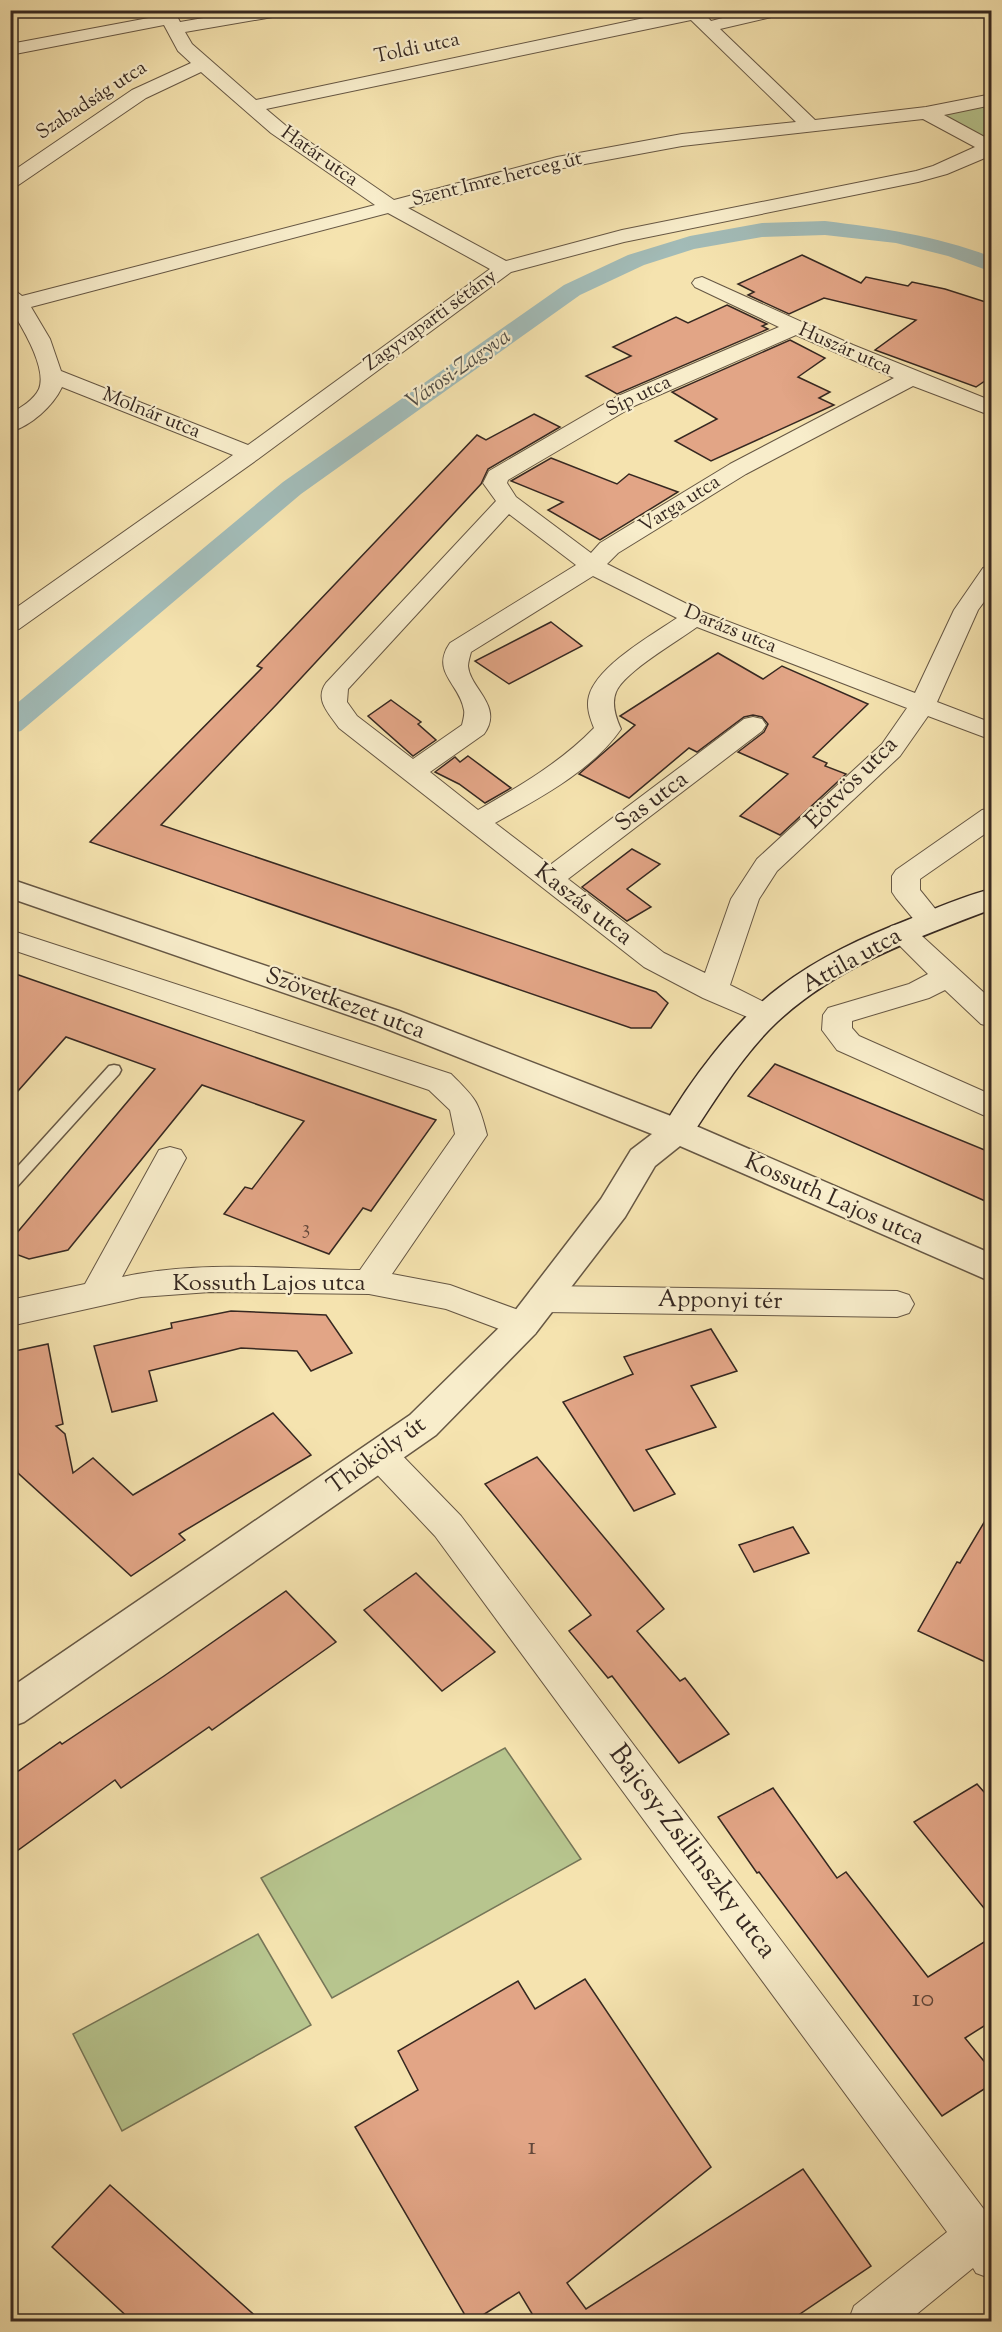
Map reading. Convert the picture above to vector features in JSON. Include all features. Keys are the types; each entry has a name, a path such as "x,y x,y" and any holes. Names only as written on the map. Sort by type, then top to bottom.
{"street":[{"path":"10,50 169,19 284,10"},
{"name":"Toldi utca","path":"254,106 697,17 778,10"},
{"path":"697,17 812,126"},
{"name":"Határ utca","path":"169,19 184,47 278,129 390,206 504,268"},
{"name":"Szabadság utca","path":"10,182 139,93 201,64"},
{"name":"Szent Imre herceg út","path":"14,302 557,163 682,140 926,112 992,99"},
{"path":"926,112 990,148"},
{"name":"Zagyvaparti sétány","path":"13,619 250,454 504,268 622,236 918,176 940,170 990,148"},
{"name":"Huszár utca","path":"702,283 795,328 911,378 992,409"},
{"path":"10,425 44,398 52,386 52,375 40,344 14,302"},
{"name":"Síp utca","path":"501,493 497,476 626,401 795,328"},
{"name":"Molnár utca","path":"52,375 250,454"},
{"name":"Varga utca","path":"413,772 475,728 477,710 455,667 459,648 592,566 609,548 738,469 911,378"},
{"name":"Darázs utca","path":"501,493 592,566 694,617 992,732"},
{"name":"Kaszás utca","path":"501,493 335,688 334,702 348,722 654,960 766,1015"},
{"name":"Eötvös utca","path":"713,990 745,899 767,865 891,750 923,705 979,613 992,573"},
{"path":"477,822 541,785 594,745 608,729 600,703 604,688 620,672 694,617"},
{"name":"Sas utca","path":"550,879 753,725"},
{"path":"931,921 906,892 906,876 992,816"},
{"name":"Szövetkezet utca","path":"10,888 388,1018 677,1131"},
{"name":"Attila utca","path":"677,1131 710,1084 766,1015 794,993 848,958 901,933 992,897"},
{"path":"901,933 992,1017"},
{"name":"Szövetkezet utca","path":"10,939 440,1082 464,1106 471,1135 369,1282"},
{"path":"947,976 919,991 838,1015 837,1030 848,1043 992,1108"},
{"name":"Kossuth Lajos utca","path":"677,1131 992,1269"},
{"name":"Thököly út","path":"10,1710 423,1425 533,1312 613,1208 643,1158 677,1131"},
{"path":"97,1293 170,1158"},
{"name":"Kossuth Lajos utca","path":"10,1313 141,1285 210,1280 369,1282 533,1312"},
{"name":"Apponyi tér","path":"533,1312 897,1304"},
{"name":"Bajcsy-Zsilinszky utca","path":"381,1456 448,1526 828,2034 984,2247"},
{"path":"870,2322 984,2247"}],"lane":[{"path":"10,1185 114,1070"}],"green space":[{"path":"991,99 991,147 926,113"},
{"path":"505,1748 581,1859 332,1998 261,1878"},
{"path":"258,1934 311,2025 122,2131 73,2034"}],"building":[{"path":"802,255 861,283 866,277 908,286 912,282 945,289 992,304 992,376 976,387 875,350 916,320 824,298 789,314 748,295 754,292 738,284"},
{"path":"727,305 767,324 762,326 768,329 617,394 586,376 631,356 613,347 676,317 688,323"},
{"path":"790,340 825,358 798,377 830,392 819,398 834,405 711,461 675,441 717,419 672,392"},
{"path":"534,414 560,427 488,469 481,484 161,825 656,992 668,1003 651,1028 631,1028 90,842 262,668 257,666 477,435 486,440"},
{"path":"551,458 617,484 629,474 678,492 600,540 548,510 563,502 511,481"},
{"path":"551,622 582,646 509,684 475,661"},
{"path":"718,653 763,679 782,666 868,704 813,757 827,763 825,766 846,774 780,835 740,816 788,774 738,752 764,732 768,724 762,717 753,715 744,717 697,752 689,748 629,798 579,774 635,725 620,716"},
{"path":"391,700 421,722 418,724 436,740 413,756 368,716"},
{"path":"468,756 511,788 485,803 459,784 435,772 455,757 460,762"},
{"path":"632,849 660,864 627,889 651,907 627,921 582,887"},
{"path":"10,972 436,1120 371,1211 363,1208 329,1254 224,1214 245,1187 252,1189 304,1121 202,1085 68,1250 29,1259 10,1252 10,1241 155,1069 66,1037 10,1100"},
{"path":"775,1064 992,1153 992,1204 748,1096"},
{"path":"231,1311 326,1315 352,1353 311,1371 297,1351 241,1348 149,1371 157,1401 112,1412 94,1346 172,1328 171,1323"},
{"path":"711,1329 737,1371 691,1386 716,1427 646,1450 675,1494 634,1511 563,1402 633,1374 624,1357"},
{"path":"48,1344 63,1424 56,1426 65,1434 73,1473 93,1458 133,1495 273,1413 311,1455 179,1534 185,1540 131,1576 18,1473 10,1431 10,1352"},
{"path":"537,1457 664,1609 637,1631 680,1681 685,1678 729,1734 679,1763 612,1676 608,1678 569,1631 591,1615 485,1484"},
{"path":"992,1509 992,1665 918,1631 957,1562 960,1563"},
{"path":"793,1527 809,1553 754,1572 739,1545"},
{"path":"416,1573 495,1652 442,1691 364,1610"},
{"path":"286,1591 336,1642 212,1730 209,1727 121,1788 115,1780 10,1856 10,1777 60,1742 62,1744 164,1676"},
{"path":"977,1784 992,1801 992,1918 914,1822"},
{"path":"773,1788 837,1878 846,1872 928,1977 992,1937 992,2021 965,2038 992,2071 992,2084 942,2116 759,1872 757,1873 718,1817"},
{"path":"585,1979 711,2167 567,2283 586,2309 803,2169 871,2266 788,2322 537,2322 519,2292 469,2322 355,2127 418,2090 398,2051 518,1981 535,2009"},
{"path":"110,2185 262,2322 133,2322 52,2247"}],"waterway":[{"name":"Városi-Zagyva","path":"10,725 292,488 572,290 636,260 690,243 762,230 825,228 896,236 956,251 992,265"}]}
